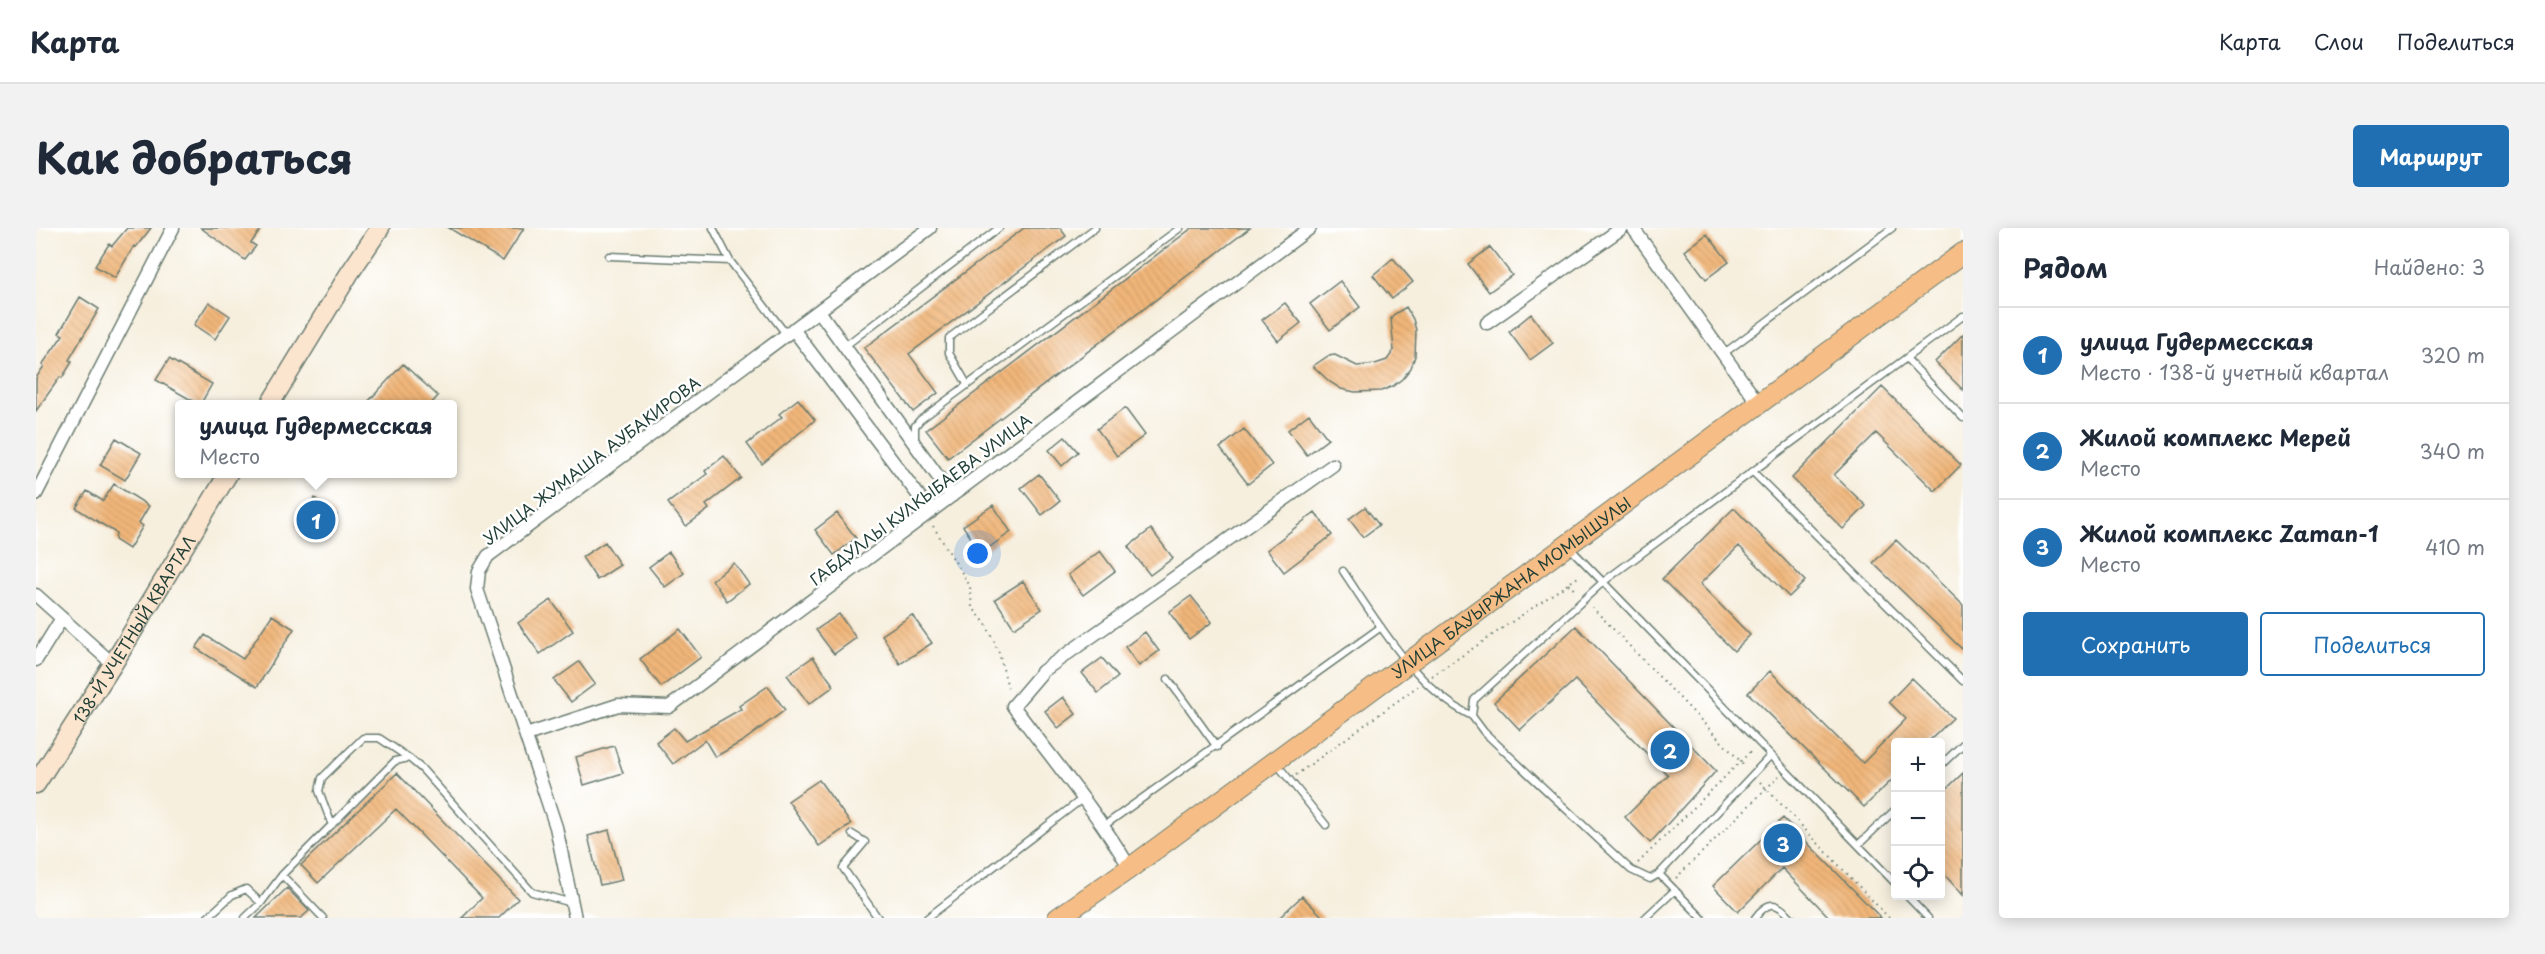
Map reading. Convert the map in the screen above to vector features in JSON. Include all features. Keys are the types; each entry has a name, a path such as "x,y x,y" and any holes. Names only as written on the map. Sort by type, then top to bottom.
{"main road":[{"path":"273,400 349,274 380,228"},
{"name":"УЛИЦА БАУЫРЖАНА МОМЫШУЛЫ","path":"1058,918 1130,868 1963,253"},
{"name":"138-Й УЧЕТНЫЙ КВАРТАЛ","path":"36,784 113,664 226,478"}],"street":[{"path":"36,494 173,228"},
{"name":"УЛИЦА ЖУМАША АУБАКИРОВА","path":"573,917 573,903 556,827 477,589 479,571 488,556 930,228"},
{"name":"ГАБДУЛЛЫ КУЛКЫБАЕВА УЛИЦА","path":"526,735 618,705 669,707 1310,228"},
{"path":"1487,322 1622,228"},
{"path":"1633,228 1758,403"},
{"path":"819,311 952,496"},
{"path":"790,332 928,513"},
{"path":"1130,868 1105,825 1082,799 1013,706 1043,671 1333,465"},
{"path":"36,595 113,664"},
{"path":"36,660 62,618"}],"lane":[{"path":"713,228 730,261 790,332"},
{"path":"844,346 999,228"},
{"path":"967,384 949,353 949,338 1095,228"},
{"path":"915,444 915,426 920,420 1180,228"},
{"path":"1723,354 1892,228"},
{"path":"609,256 730,261"},
{"path":"1472,716 1474,700 1603,582 1963,316"},
{"path":"1906,358 1963,418"},
{"path":"1753,472 1963,681"},
{"path":"1566,544 1891,879"},
{"path":"1343,571 1407,662 1457,709 1472,716 1484,732 1631,870 1650,879 1659,874 1770,755"},
{"path":"1105,825 1217,747 1381,627"},
{"path":"1168,679 1217,747"},
{"path":"332,825 319,786 322,778 363,738 379,738 422,769 532,892 573,903"},
{"path":"1945,761 1963,744"},
{"path":"245,918 261,903 282,875 395,761 409,758"},
{"path":"1274,760 1326,825"},
{"path":"927,918 1082,799"},
{"path":"1858,845 1891,814"},
{"path":"852,834 865,842 843,868 878,918"},
{"path":"1659,874 1702,918"},
{"path":"282,875 323,918"},
{"path":"1645,918 1672,887"},
{"path":"207,918 232,894 246,889 261,903"},
{"path":"1910,900 1928,918"},
{"path":"1755,918 1763,907 1772,905 1782,907 1792,918"}],"path":[{"path":"928,513 970,586 972,607 986,624 999,653 1013,706"},
{"path":"1289,780 1426,680 1590,569"},
{"path":"1568,584 1889,918"},
{"path":"1631,870 1759,743"},
{"path":"1672,887 1767,790 1784,769"}],"building":[{"path":"127,228 151,228 136,247 134,246 115,278 95,266 109,244 112,246"},
{"path":"201,228 262,228 251,243 256,246 245,260"},
{"path":"449,228 524,228 503,261"},
{"path":"1024,228 1060,228 1066,236 909,354 938,393 913,412 864,348"},
{"path":"1192,228 1250,228 948,458 926,430"},
{"path":"1707,234 1729,262 1706,279 1685,251"},
{"path":"1490,247 1512,275 1489,292 1468,264"},
{"path":"1393,258 1413,282 1392,299 1373,275"},
{"path":"1340,281 1360,307 1330,330 1310,304"},
{"path":"80,297 99,309 69,360 72,362 36,411 36,378 44,366 42,365 63,335 59,333"},
{"path":"209,302 230,316 215,339 194,325"},
{"path":"1285,303 1301,323 1278,341 1262,320"},
{"path":"1406,307 1416,330 1415,356 1411,368 1393,386 1381,391 1355,392 1341,389 1313,366 1328,356 1335,355 1357,366 1387,360 1394,350 1391,319 1393,315"},
{"path":"1531,314 1553,343 1530,360 1509,332"},
{"path":"1963,334 1963,390 1935,362"},
{"path":"169,359 212,384 203,400 191,400 156,380"},
{"path":"403,364 438,396 434,400 370,400"},
{"path":"1882,387 1961,465 1935,491 1876,433 1834,475 1866,506 1843,529 1792,478"},
{"path":"798,399 815,420 762,464 747,444 782,417 779,414"},
{"path":"1125,408 1145,435 1117,456 1097,429"},
{"path":"1309,414 1328,439 1307,455 1288,430"},
{"path":"1244,429 1272,465 1248,484 1220,448"},
{"path":"1065,437 1078,452 1062,466 1049,450"},
{"path":"116,438 141,453 125,480 100,465"},
{"path":"724,456 741,478 706,505 709,509 686,526 668,503 707,474 705,471"},
{"path":"1039,474 1060,501 1042,515 1021,488"},
{"path":"114,484 149,506 139,523 143,526 129,549 115,540 116,533 76,508 87,491 103,501"},
{"path":"315,498 337,515 317,541 295,526"},
{"path":"993,505 1011,532 981,553 963,526"},
{"path":"1365,507 1379,525 1363,537 1349,519"},
{"path":"1734,508 1805,581 1789,597 1739,546 1700,584 1750,635 1734,651 1662,579"},
{"path":"1315,512 1332,535 1284,572 1267,550"},
{"path":"837,513 856,538 834,555 815,530"},
{"path":"1151,529 1173,558 1150,575 1128,547"},
{"path":"1896,540 1963,605 1963,650 1873,563"},
{"path":"605,542 620,565 597,580 582,557"},
{"path":"1100,551 1115,571 1083,595 1068,575"},
{"path":"669,552 684,573 665,587 649,567"},
{"path":"734,563 749,584 727,601 712,580"},
{"path":"1023,581 1042,609 1014,628 995,599"},
{"path":"1191,596 1212,622 1189,639 1169,612"},
{"path":"551,600 573,631 540,654 518,623"},
{"path":"839,614 856,638 834,654 816,630"},
{"path":"272,615 294,629 257,687 196,648 205,635 243,659"},
{"path":"912,615 932,643 900,664 882,635"},
{"path":"1576,626 1716,771 1650,843 1625,817 1668,775 1575,680 1520,730 1494,702"},
{"path":"680,629 701,657 661,687 640,659"},
{"path":"1145,632 1159,651 1139,666 1125,647"},
{"path":"813,657 834,686 809,704 787,675"},
{"path":"1102,658 1118,677 1098,693 1082,673"},
{"path":"579,662 595,684 571,702 554,680"},
{"path":"1770,671 1863,763 1906,719 1889,702 1912,678 1953,718 1932,738 1891,738 1891,781 1864,807 1748,693"},
{"path":"768,686 785,710 743,741 715,757 705,740 673,764 656,742 674,728 685,741 741,709 739,706"},
{"path":"1063,697 1076,714 1058,728 1045,711"},
{"path":"614,746 623,773 584,785 576,757"},
{"path":"397,773 518,899 499,918 462,918 482,898 396,809 318,883 301,865"},
{"path":"1963,773 1963,895 1945,875 1945,790"},
{"path":"819,780 851,824 819,846 788,801"},
{"path":"1783,818 1881,918 1830,918 1782,868 1738,912 1713,886"},
{"path":"609,830 622,880 600,885 588,836"},
{"path":"287,888 309,911 301,918 256,918"},
{"path":"1302,896 1324,918 1279,918"}],"place":[{"name":"улица Гудермесская","path":"316,520"},
{"name":"Жилой комплекс Мерей","path":"1670,750"},
{"name":"Жилой комплекс Zaman-1","path":"1783,843"}]}
